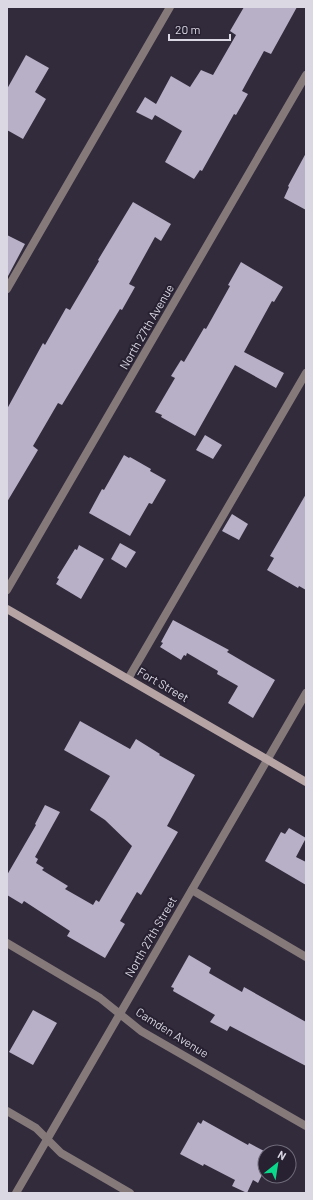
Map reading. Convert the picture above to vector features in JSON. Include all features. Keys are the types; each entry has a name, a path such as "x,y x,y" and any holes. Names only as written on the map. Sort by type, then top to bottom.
{"street":[{"path":"7,289 170,7"},
{"name":"North 27th Avenue","path":"7,590 306,75"},
{"path":"128,679 306,373"},
{"name":"Fort Street","path":"7,609 306,782"},
{"name":"North 27th Street","path":"16,1193 306,693"},
{"path":"192,890 306,957"},
{"name":"Camden Avenue","path":"7,943 100,998 141,1031 306,1126"},
{"path":"7,1111 36,1128 61,1153 130,1193"}],"building":[{"path":"244,7 297,7 271,54 264,51 242,91 248,94 236,115 234,114 202,171 200,170 194,179 165,162 182,131 155,115 152,120 136,112 145,97 156,104 171,76 190,87 201,70 213,75 236,35 230,31"},
{"path":"26,55 49,68 35,92 46,99 23,139 7,130 7,89"},
{"path":"306,153 306,210 284,198 289,187 288,186"},
{"path":"133,202 171,224 161,241 155,237 129,284 135,287 62,405 58,403 33,446 38,450 7,502 7,409 43,343 45,345 66,308 70,310"},
{"path":"7,235 25,244 7,278"},
{"path":"241,262 283,287 274,302 272,301 244,352 284,373 276,388 235,365 195,436 161,417 162,415 155,412 175,378 171,376 181,360 184,362 204,328 206,329 230,286 228,285"},
{"path":"205,435 222,445 213,459 196,450"},
{"path":"124,455 151,469 150,471 166,480 152,504 149,503 130,536 89,513 102,489 104,490"},
{"path":"306,494 306,590 299,586 298,588 267,570 274,558 270,556"},
{"path":"232,514 248,524 239,540 222,531"},
{"path":"120,543 136,552 126,568 111,559"},
{"path":"79,545 104,559 81,599 56,584 59,579 57,578"},
{"path":"173,620 229,650 227,652 275,680 253,718 228,703 238,686 217,674 218,671 187,653 181,660 160,647 163,643 161,642"},
{"path":"80,721 130,749 136,739 160,754 159,755 195,775 167,826 178,832 141,895 137,892 120,921 125,924 105,958 67,936 70,931 24,901 22,904 7,895 7,875 36,825 35,824 45,805 60,812 35,857 38,859 36,863 44,868 42,870 68,886 65,889 93,905 96,900 99,902 132,846 105,820 90,810 110,776 64,750"},
{"path":"289,828 306,838 296,857 306,862 306,885 265,861 281,832 285,834"},
{"path":"189,955 211,968 209,973 242,992 244,987 306,1022 306,1066 230,1026 227,1031 210,1022 215,1015 173,991 174,988 171,987"},
{"path":"33,1010 57,1023 33,1065 9,1052"},
{"path":"203,1120 248,1145 249,1143 257,1147 257,1182 253,1180 247,1193 232,1186 235,1180 204,1164 203,1166 180,1154 198,1122 201,1124"}]}
